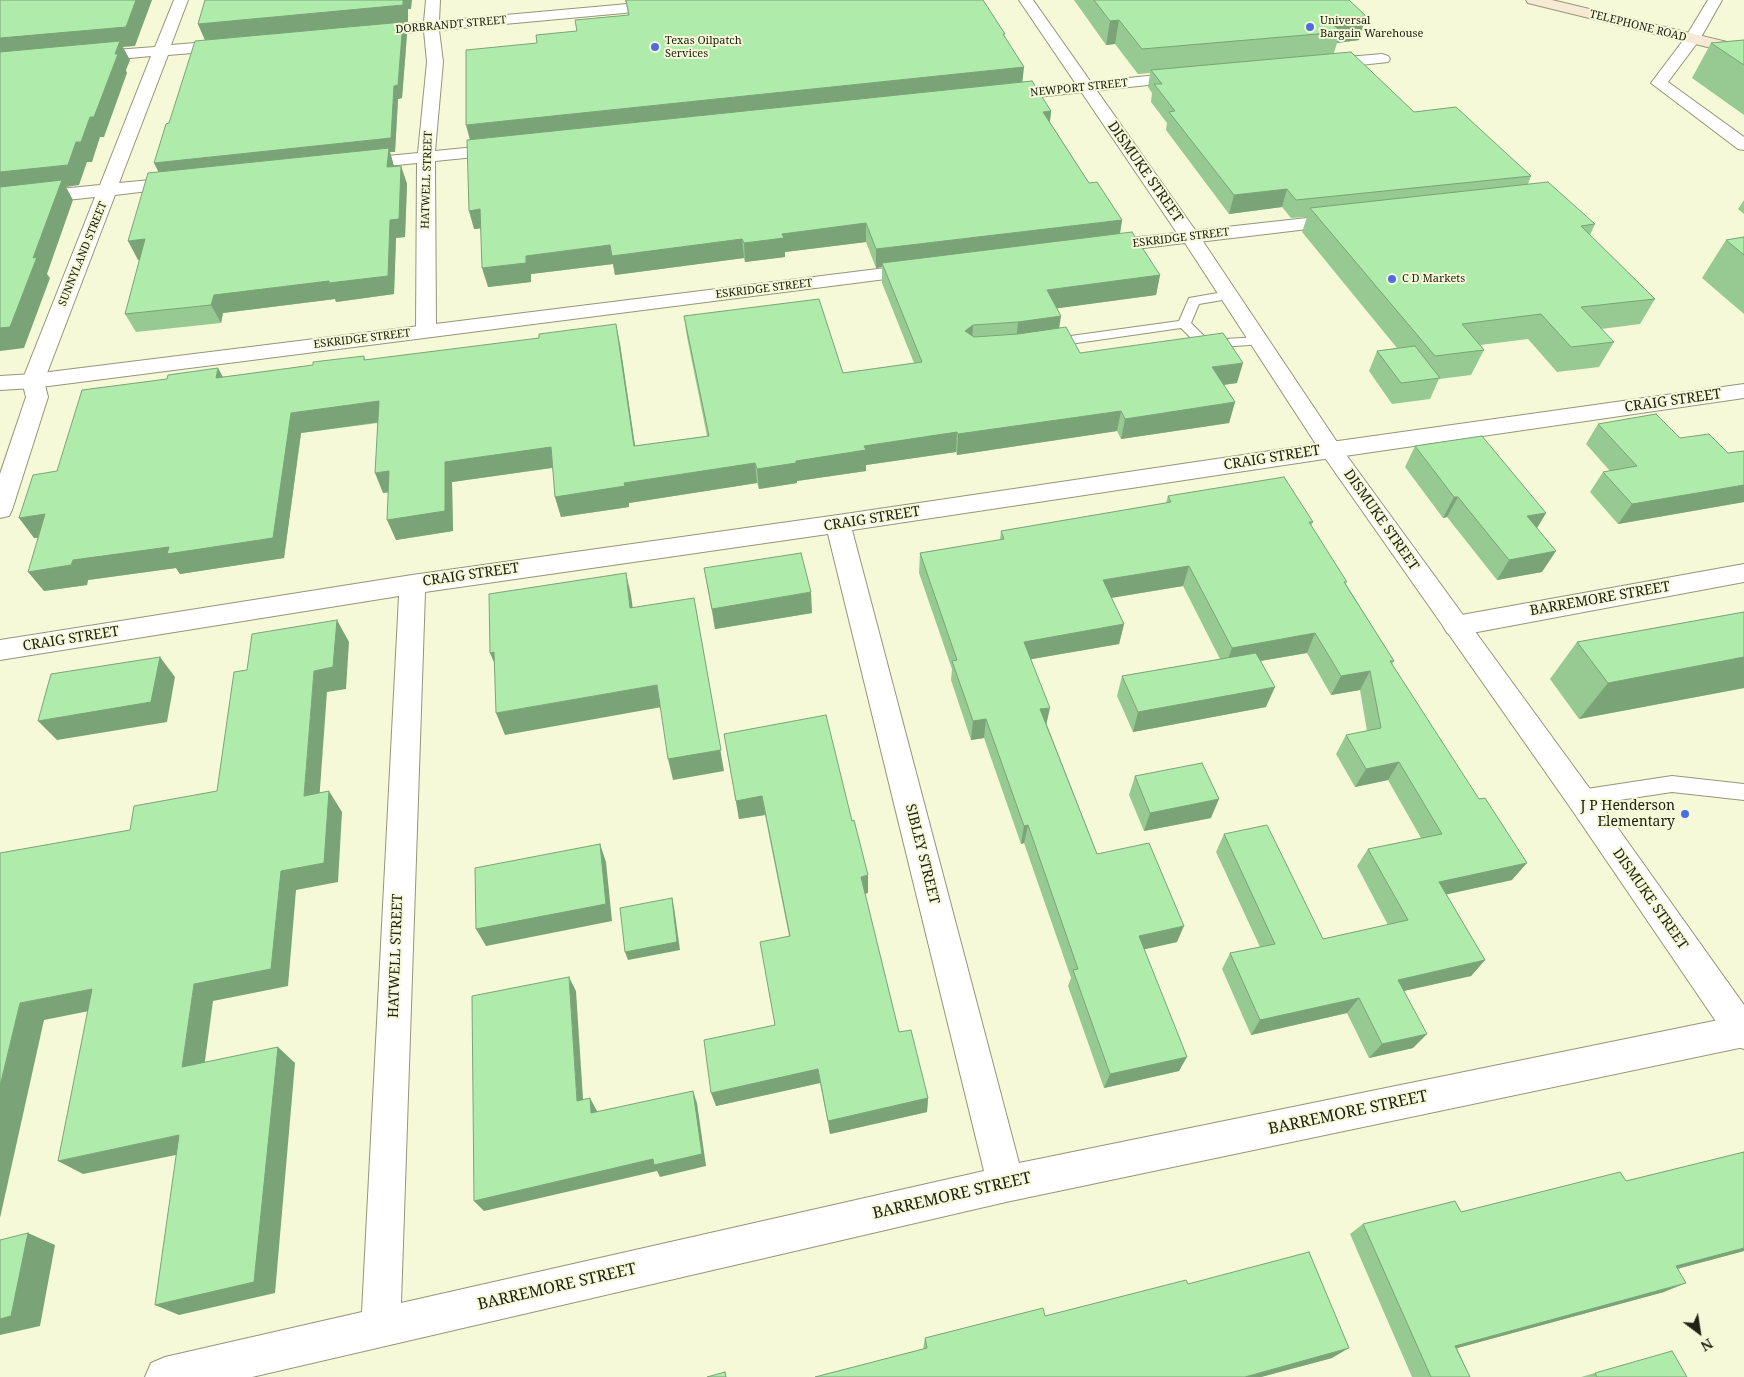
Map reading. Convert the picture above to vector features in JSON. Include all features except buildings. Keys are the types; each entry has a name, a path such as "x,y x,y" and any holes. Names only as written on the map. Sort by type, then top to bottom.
{"main road":[{"name":"TELEPHONE ROAD","path":"1533,0 1744,51"}],"street":[{"name":"SUNNYLAND STREET","path":"0,510 37,397 33,381 181,0"},
{"name":"HATWELL STREET","path":"426,331 426,157 435,62 431,27 433,0"},
{"name":"DORBRANDT STREET","path":"354,34 722,0"},
{"name":"DISMUKE STREET","path":"1026,0 1190,236 1331,450 1580,798 1743,1032"},
{"path":"1715,0 1692,39 1659,83 1744,145"},
{"path":"76,58 248,43"},
{"path":"1305,66 1382,59"},
{"name":"NEWPORT STREET","path":"986,97 1208,75"},
{"path":"336,166 524,147"},
{"path":"0,201 197,181"},
{"name":"ESKRIDGE STREET","path":"1084,250 1190,236 1363,218"},
{"name":"ESKRIDGE STREET","path":"0,383 33,381 936,268"},
{"name":"CRAIG STREET","path":"0,650 412,584 838,524 1331,450 1744,391"},
{"name":"SIBLEY STREET","path":"838,524 1006,1184"},
{"name":"BARREMORE STREET","path":"1456,626 1744,573"},
{"name":"HATWELL STREET","path":"381,1328 412,584"},
{"name":"BARREMORE STREET","path":"165,1377 1006,1184 1743,1032"}],"lane":[{"path":"1184,324 1194,301 1229,295"},
{"path":"1184,324 1205,344 1259,341"},
{"path":"1034,345 1184,324"},
{"path":"1580,798 1672,784 1744,792"}],"place":[{"name":"Universal Bargain Warehouse","path":"1310,27"},
{"name":"Texas Oilpatch Services","path":"655,47"},
{"name":"C D Markets","path":"1392,279"},
{"name":"J P Henderson Elementary","path":"1685,814"}]}
